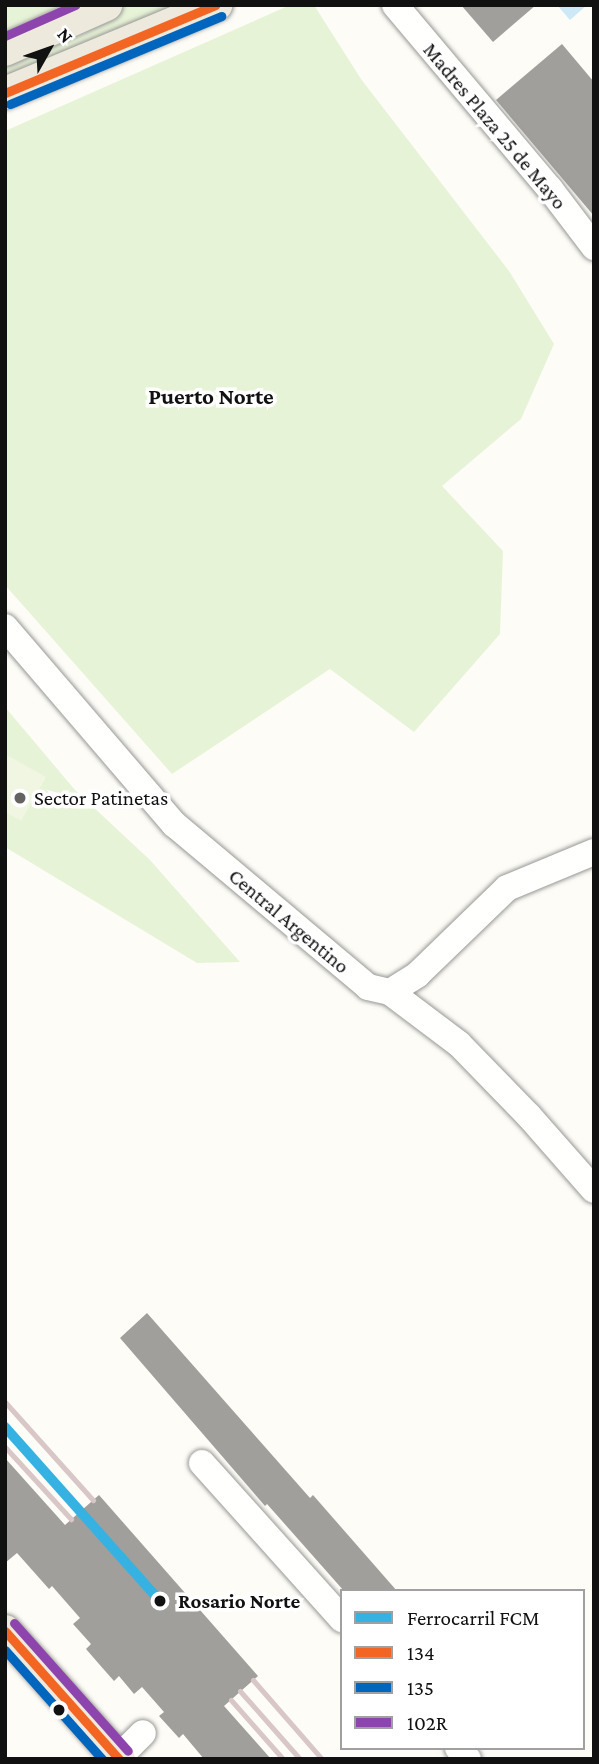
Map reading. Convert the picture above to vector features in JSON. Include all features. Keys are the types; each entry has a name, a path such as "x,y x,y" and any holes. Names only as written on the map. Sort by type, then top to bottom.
{"main road":[{"path":"5,50 106,5"},
{"path":"5,93 216,5"},
{"path":"5,1631 118,1758"}],"street":[{"name":"Madres Plaza 25 de Mayo","path":"395,5 550,190 594,247"},
{"name":"Central Argentino","path":"5,627 174,824 368,987 390,992 459,1044 529,1116 594,1191"},
{"path":"390,992 417,975 507,888 594,852"},
{"path":"202,1463 340,1617"},
{"path":"118,1758 143,1732"}],"green space":[{"path":"5,5 63,5 5,33"},
{"path":"128,5 190,5 5,81 5,67 84,34"},
{"path":"314,5 361,79 509,271 554,344 521,419 442,486 503,551 500,634 414,732 330,669 172,774 5,585 5,131 288,6"},
{"path":"5,707 75,790 150,860 240,962 197,963 5,847"},
{"name":"Sector Patinetas","path":"5,754 46,777 21,821 5,812"}],"water":[{"path":"557,5 587,5 570,20"}],"building":[{"path":"461,5 536,5 493,42"},
{"path":"562,44 594,82 594,216 496,100"},
{"path":"147,1313 310,1498 313,1495 395,1589 342,1589 267,1504 265,1506 120,1338"},
{"path":"5,1458 65,1525 99,1495 258,1676 224,1706 271,1759 204,1759 183,1734 179,1738 159,1716 164,1712 142,1687 134,1694 119,1676 114,1681 99,1664 86,1649 91,1644 73,1624 80,1618 52,1586 49,1589 17,1553 5,1563"}],"railway":[{"path":"5,1402 93,1500"},
{"path":"5,1447 71,1519"},
{"path":"253,1680 322,1759"},
{"path":"240,1691 300,1759"},
{"path":"231,1700 283,1759"}],"rail line":[{"name":"FCM","path":"5,1427 160,1601"}],"transit line":[{"name":"102R","path":"5,36 75,5"},
{"name":"134","path":"5,93 215,5"},
{"name":"135","path":"10,104 221,16"},
{"name":"102R","path":"14,1623 128,1751"},
{"name":"134","path":"5,1631 119,1759"},
{"name":"135","path":"5,1650 102,1759"}],"place":[{"name":"Sector Patinetas","path":"20,798"},
{"name":"Rosario Norte","path":"160,1601"}],"district":[{"name":"Puerto Norte","path":"211,396"}]}
